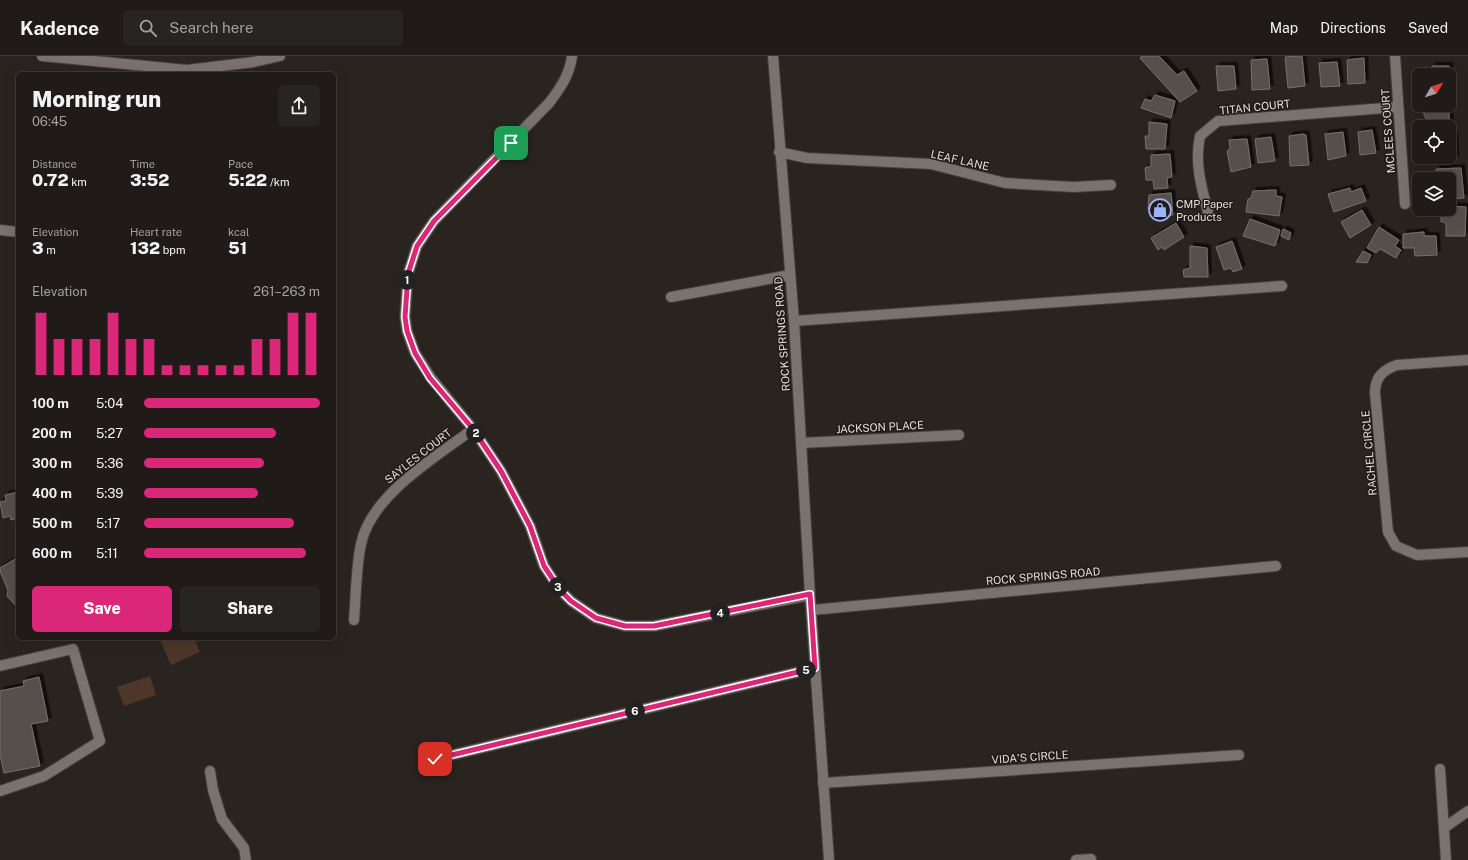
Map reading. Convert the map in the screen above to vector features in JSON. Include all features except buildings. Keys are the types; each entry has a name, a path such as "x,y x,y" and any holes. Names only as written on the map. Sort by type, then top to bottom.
{"street":[{"path":"42,56 187,70 254,62 280,56"},
{"path":"572,56 571,65 562,87 549,103 434,221 417,246 408,274 405,317 407,331 415,353 430,378 473,429 501,471 530,526 544,566 560,590 568,598 596,618 625,626 654,626 810,594"},
{"name":"ROCK SPRINGS ROAD","path":"772,56 794,321 810,594 829,860"},
{"name":"MCLEES COURT","path":"1395,56 1406,204"},
{"name":"TITAN COURT","path":"1208,216 1198,170 1197,150 1200,136 1218,121 1398,107"},
{"name":"LEAF LANE","path":"779,152 807,158 931,164 1005,183 1073,187 1111,185"},
{"path":"0,230 16,232"},
{"path":"671,296 790,275"},
{"path":"794,321 1282,286"},
{"name":"RACHEL CIRCLE","path":"1468,360 1397,365 1387,368 1379,375 1375,389 1388,532 1396,546 1417,555 1468,552"},
{"name":"SAYLES COURT","path":"354,620 361,544 371,516 392,491 473,429"},
{"name":"JACKSON PLACE","path":"801,443 959,435"},
{"name":"ROCK SPRINGS ROAD","path":"812,610 1276,566"},
{"path":"0,666 73,649 100,742 44,776 0,791"},
{"path":"435,759 815,668"},
{"name":"VIDA'S CIRCLE","path":"823,783 1239,755"},
{"path":"1440,769 1446,860"},
{"path":"210,771 213,790 222,819 244,848 246,860"},
{"path":"1444,828 1468,811"},
{"path":"1076,860 1090,859"}],"shaded area":[{"path":"160,640 195,640 200,652 171,665"},
{"path":"150,676 156,695 124,706 117,687"}],"place":[{"name":"CMP Paper Products","path":"1160,210"}],"route":[{"path":"435,759 815,668 810,594 654,626 625,626 596,618 571,601 560,590 544,566 530,526 501,471 473,429 430,378 415,353 407,331 405,317 408,274 417,246 434,221 511,143"}]}
